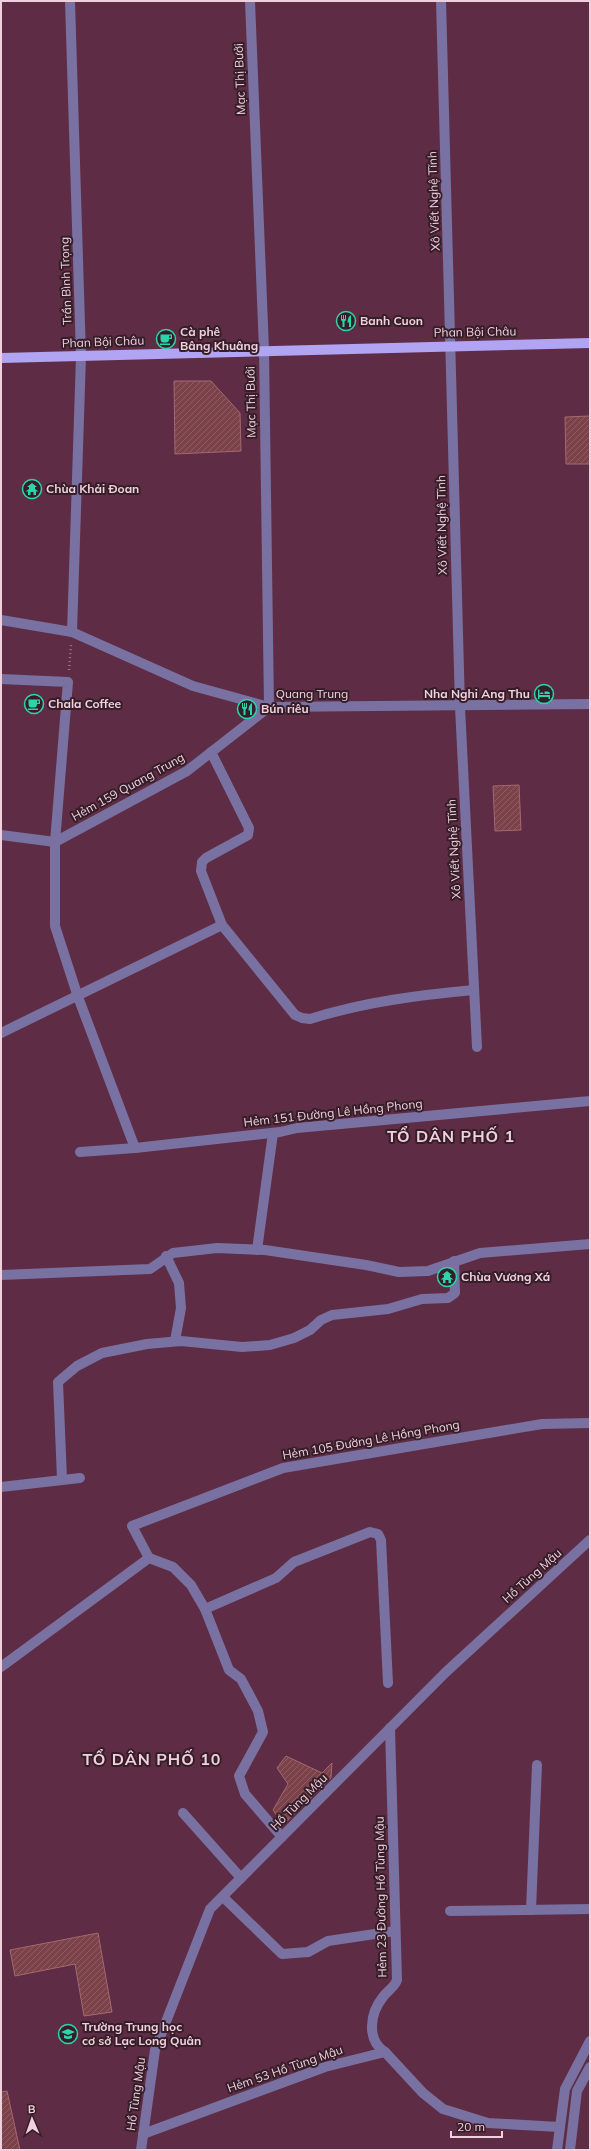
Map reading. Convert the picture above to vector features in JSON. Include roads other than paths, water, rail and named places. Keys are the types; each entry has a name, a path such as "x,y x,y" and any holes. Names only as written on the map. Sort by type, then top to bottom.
{"main road":[{"name":"Phan Bội Châu","path":"1,358 264,350 590,343"}],"street":[{"name":"Trần Bình Trọng","path":"70,1 82,356 72,632"},
{"name":"Mạc Thị Bưởi","path":"250,1 264,350 269,707"},
{"name":"Xô Viết Nghệ Tĩnh","path":"441,1 460,707 477,1047"},
{"name":"Quang Trung","path":"1,620 72,632 193,686 269,707 460,707 590,704"},
{"path":"1,679 68,682 55,842 54,926 78,997 135,1148"},
{"name":"Hẻm 159 Quang Trung","path":"55,842 187,771 269,707"},
{"path":"211,752 249,828 248,835 202,862 201,871 222,925 295,1015 302,1018 310,1018 369,1003 414,996 474,990"},
{"path":"1,835 55,842"},
{"path":"1,1034 222,925"},
{"name":"Hẻm 151 Đường Lê Hồng Phong","path":"80,1152 135,1148 273,1133 297,1128 590,1100"},
{"path":"257,1250 273,1133"},
{"path":"1,1274 150,1269 161,1262 166,1256 173,1253 217,1248 257,1250 366,1265 399,1272 428,1270 480,1252 590,1244"},
{"path":"166,1256 179,1284 181,1308 175,1341"},
{"path":"62,1479 58,1382 77,1366 102,1353 147,1344 175,1341 242,1347 270,1345 294,1338 310,1330 321,1320 332,1315 388,1309 422,1299 448,1298 455,1293 454,1261"},
{"name":"Hẻm 105 Đường Lê Hồng Phong","path":"149,1558 132,1526 283,1468 542,1424 590,1423"},
{"path":"1,1487 80,1478"},
{"path":"205,1609 276,1578 294,1562 370,1532 378,1534 381,1540 388,1683"},
{"name":"Hồ Tùng Mậu","path":"141,2150 155,2050 210,1909 446,1672 590,1540"},
{"path":"1,1667 149,1558 173,1567 191,1585 205,1609 229,1670 241,1678 258,1711 263,1732 240,1776 245,1794 282,1837"},
{"name":"Hẻm 23 Đường Hồ Tùng Mậu","path":"382,2050 373,2036 372,2018 382,1997 397,1980 390,1728"},
{"path":"531,1910 537,1765"},
{"path":"183,1813 241,1878"},
{"path":"222,1897 282,1954 308,1952 328,1941 395,1931"},
{"path":"450,1911 590,1909"},
{"path":"557,2150 565,2089 590,2041"},
{"path":"382,2050 423,2093 444,2109 488,2123 559,2127"},
{"name":"Hẻm 53 Hồ Tùng Mậu","path":"143,2134 326,2067 382,2050"},
{"path":"570,2150 577,2091 590,2067"}],"place":[{"name":"Banh Cuon","path":"346,321"},
{"name":"Cà phê Bâng Khuâng","path":"166,339"},
{"name":"Chùa Khải Đoan","path":"32,489"},
{"name":"Nha Nghi Ang Thu","path":"544,694"},
{"name":"Chala Coffee","path":"34,704"},
{"name":"Bún riêu","path":"247,709"},
{"name":"Chùa Vương Xá","path":"447,1277"},
{"name":"Trường Trung học cơ sở Lạc Long Quân","path":"68,2034"}],"district":[{"name":"TỔ DÂN PHỐ 1","path":"451,1136"},
{"name":"TỔ DÂN PHỐ 10","path":"152,1759"}]}
